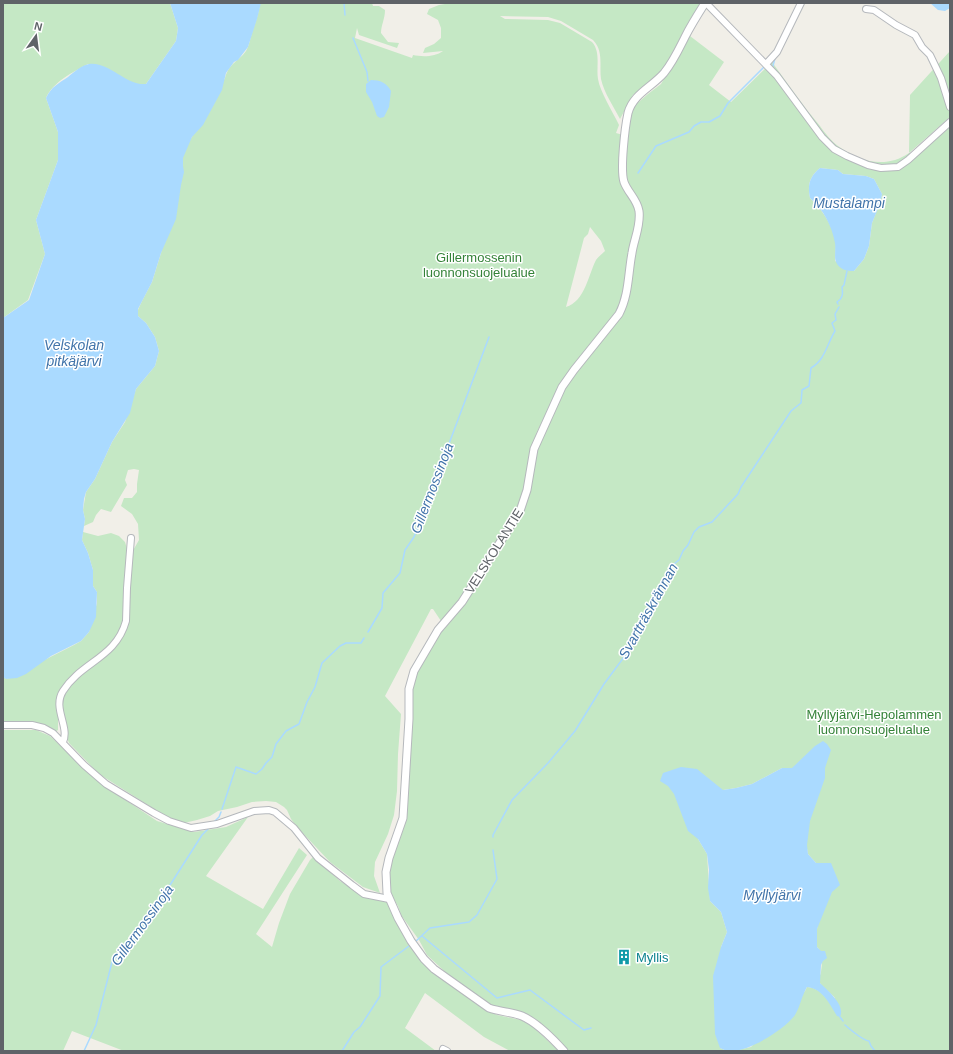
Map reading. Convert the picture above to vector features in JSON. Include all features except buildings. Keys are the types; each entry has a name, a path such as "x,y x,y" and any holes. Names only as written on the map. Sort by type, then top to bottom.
{"street":[{"path":"706,3 777,76 822,137 834,149 847,156 868,165 892,168 900,165 950,122"},
{"name":"VELSKOLANTIE","path":"564,1051 528,1019 498,1012 489,1008 434,969 424,959 411,941 389,899 386,884 386,872 389,858 403,818 409,719 408,696 411,678 438,630 462,602 520,510 527,490 534,449 562,387 619,314 628,287 632,250 640,220 637,204 626,185 623,176 628,113 630,106 636,97 652,86 665,72 695,19 706,3"},
{"path":"766,64 777,52 801,3"},
{"path":"866,9 874,10 915,35 922,47 932,58 941,78 950,107"},
{"path":"63,742 65,737 59,709 63,691 75,676 104,655 120,635 125,626 126,593 131,538"},
{"path":"3,726 32,725 44,728 53,733 63,742 84,765 106,784 169,821 191,828 217,824 254,811 269,810 275,812 294,828 318,858 352,885 364,894 389,899"}],"green space":[{"path":"3,3 170,3 178,28 176,41 146,84 138,85 88,64 58,82 49,92 46,98 58,132 58,160 36,220 45,254 28,300 3,318"},
{"name":"Gillermossenin luonnonsuojelualue","path":"260,3 372,3 373,6 379,6 385,10 381,33 388,42 399,43 397,48 359,35 357,28 355,38 412,58 413,55 428,56 443,51 423,53 425,48 434,44 441,38 441,28 438,20 427,14 429,9 439,5 451,3 700,3 663,71 633,95 620,119 602,84 599,49 593,40 561,21 548,17 500,16 505,19 548,20 560,23 592,42 595,46 599,84 619,125 616,133 623,135 621,180 635,205 637,214 621,304 615,315 560,385 537,432 531,448 523,495 517,512 459,602 441,621 433,609 431,609 385,696 401,714 397,791 394,815 388,834 375,862 374,876 380,893 363,887 330,862 298,828 291,819 287,810 276,802 252,802 218,811 210,816 184,823 167,817 99,774 69,743 61,709 64,692 76,677 122,636 131,554 139,540 138,524 132,514 121,506 124,498 132,498 137,492 139,470 128,470 125,480 127,485 111,512 101,509 93,522 84,526 85,519 83,510 86,492 95,479 112,442 125,422 136,389 155,366 159,351 155,337 146,323 138,316 137,312 152,282 161,253 184,151 229,69 247,49","holes":["590,227 601,241 605,251 596,260 582,294 572,304 566,307 584,238 588,234"]},
{"name":"Myllyjärvi-Hepolammen luonnonsuojelualue","path":"690,36 724,62 709,85 731,102 772,62 831,139 846,152 855,156 873,162 882,162 900,158 909,153 915,156 950,124 950,1051 733,1051 751,1047 805,991 807,987 814,988 823,994 827,999 835,998 819,981 822,959 821,953 817,947 817,929 830,863 816,863 808,854 792,768 782,768 752,784 723,790 698,839 707,854 710,901 721,912 727,932 721,947 720,1048 727,1051 567,1051 536,1021 490,1006 455,981 427,955 419,940 401,915 398,906 391,895 389,873 392,859 404,825 411,696 414,678 435,640 522,512 536,450 559,399 576,371 621,316 641,229 625,176 631,113 633,107 661,84","holes":["820,168 838,170 843,174 866,176 874,179 882,194 872,223 869,246 864,259 854,271 835,261 836,244 833,231 819,207 810,198 809,193 810,181"]},
{"path":"950,51 950,117 909,153 910,95"},
{"path":"83,532 98,536 111,533 119,536 125,542 128,552 125,620 113,644 62,690 58,709 58,730 55,732 38,723 3,722 3,677 7,679 74,645 81,641 89,632 97,603 97,592 93,586 93,570 82,540"},
{"path":"3,730 36,730 50,736 103,785 157,821 194,832 226,827 248,817 206,876 263,909 299,848 307,855 256,934 272,947 290,894 313,857 340,881 356,891 386,900 408,943 432,971 482,1008 497,1015 521,1020 532,1026 559,1051 510,1051 484,1037 425,993 405,1028 436,1051 124,1051 72,1031 63,1051 3,1051"}],"water":[{"name":"Velskolan pitkäjärvi","path":"170,3 261,3 248,47 226,73 222,90 203,125 192,137 183,158 184,172 176,219 161,253 152,282 138,309 138,316 146,323 155,337 159,351 155,366 136,389 130,413 112,442 95,479 86,492 84,499 83,510 85,519 82,540 93,570 93,586 97,592 96,617 89,632 81,641 51,656 26,674 17,678 6,679 3,677 3,318 29,300 45,254 36,220 58,160 58,132 46,98 50,91 56,86 78,69 89,64 104,66 131,81 139,84 146,84 176,41 178,28"},
{"path":"930,3 950,3 950,8 945,11 938,10"},
{"path":"371,80 383,82 391,91 389,107 384,117 380,118 377,116 372,102 366,92 366,84"},
{"name":"Mustalampi","path":"820,168 838,170 843,174 866,176 874,179 882,194 880,204 872,223 869,246 864,259 854,271 844,270 839,267 835,258 834,237 829,224 819,207 810,198 810,181"},
{"name":"Myllyjärvi","path":"823,741 831,750 825,768 825,778 810,821 807,845 808,854 816,863 831,863 840,885 832,892 817,929 817,947 821,951 825,951 827,958 821,965 820,983 838,1003 841,1012 840,1017 837,1016 825,997 813,988 807,987 795,1015 783,1027 774,1034 755,1044 737,1051 727,1051 720,1048 715,1034 713,976 727,932 721,912 710,901 707,854 698,839 688,831 674,794 668,786 660,781 663,773 681,767 697,769 723,790 736,788 752,784 782,768 792,768 815,746"}],"waterway":[{"path":"344,3 345,15"},
{"path":"353,38 367,72 368,81"},
{"path":"773,66 775,58"},
{"path":"638,173 656,146 689,132 694,126 701,122 709,122 720,116 728,103 765,66"},
{"name":"Svartträskrännan","path":"838,304 837,302 842,296 842,287 844,285 847,271"},
{"name":"Svartträskrännan","path":"493,837 512,800 548,763 575,731 604,684 627,653 643,625 659,589 665,581 669,568 679,560 694,532 699,527 712,522 738,494 741,487 791,411 801,403 802,390 809,386 811,368 820,361 835,331 832,323 836,320 835,314 839,307"},
{"name":"Gillermossinoja","path":"368,632 382,608 383,593 400,573 405,550 414,537 489,337"},
{"name":"Gillermossinoja","path":"222,809 236,767 256,774 272,757 276,744 286,731 299,724 307,702 315,687 322,663 340,646 346,643 361,643 364,638"},
{"name":"Gillermossinoja","path":"215,821 221,812"},
{"name":"Gillermossinoja","path":"84,1051 96,1025 112,962 119,954 126,950 131,940 140,932 202,835 208,829"},
{"name":"Svartträskrännan","path":"416,941 430,928 469,922 477,915 497,879 493,850"},
{"path":"422,936 497,998 530,990 584,1030 591,1028"},
{"name":"Svartträskrännan","path":"342,1051 380,996 381,967 409,946"},
{"path":"840,1017 843,1021"},
{"path":"845,1025 860,1037 869,1041 875,1051"}],"place":[{"name":"Myllis","path":"624,957"}]}
